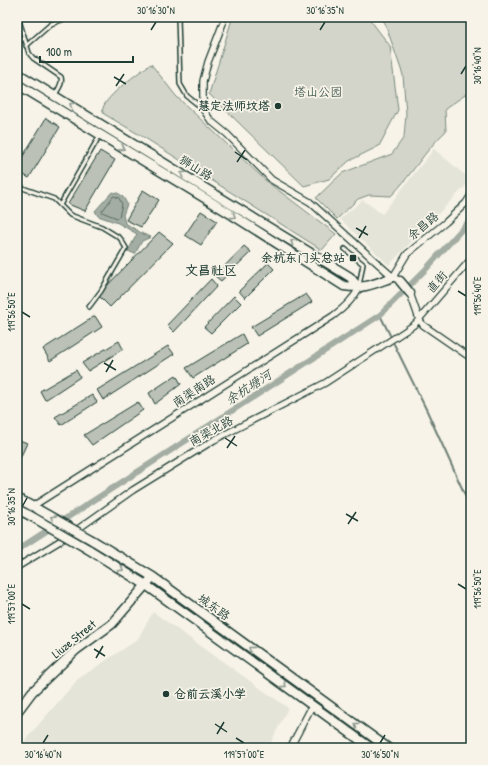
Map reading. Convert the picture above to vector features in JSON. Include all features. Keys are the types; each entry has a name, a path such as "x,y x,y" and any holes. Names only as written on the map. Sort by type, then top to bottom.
{"street":[{"path":"223,23 208,62 203,81 203,109 211,121 227,134 272,180 310,202 396,279 410,293 419,319 423,325 471,358"},
{"name":"狮山路","path":"17,73 350,277 359,288"},
{"name":"狮山路","path":"17,84 344,286 359,288 396,279"},
{"name":"余昌路","path":"396,279 407,254 446,222 466,203 471,195"},
{"name":"直街","path":"419,319 471,259"},
{"name":"南渠南路","path":"36,508 337,313 348,305 359,288"},
{"name":"南渠北路","path":"17,567 68,536 133,490 214,440 325,383 405,332 419,319"},
{"name":"城东路","path":"17,498 92,540 153,577 388,748"},
{"name":"城东路","path":"21,513 88,549 146,585 371,748"},
{"name":"Liuze Street","path":"17,712 32,692 76,650 112,624 153,577"},
{"path":"290,748 312,706"}],"lane":[{"path":"18,17 26,46 33,58 61,77 62,80 55,95"},
{"path":"26,46 51,24 69,17"},
{"path":"178,17 180,84 187,96 203,109"},
{"path":"17,46 24,36"},
{"path":"60,205 100,134"},
{"path":"17,186 54,199 70,215 102,227 120,238 126,248 101,291 89,307"},
{"path":"345,248 363,264 359,288"}],"shaded area":[{"path":"434,149 471,180 389,265 340,219 363,200 382,214"},
{"name":"仓前云溪小学","path":"153,612 288,708 268,748 27,748 21,745 78,679 137,640"}],"green space":[{"name":"塔山公园","path":"230,17 368,17 390,46 398,110 379,146 349,161 329,179 304,186 209,94 232,19"},
{"path":"380,17 471,17 471,85 465,95 445,109 446,131 431,146 391,196 369,195 358,199 337,219 316,198 342,173 392,154 404,137 406,114 403,75 385,23"},
{"path":"151,64 176,96 265,180 336,234 322,250 145,138 104,114 103,108 110,97 124,84"}],"water":[{"path":"112,192 121,195 127,204 123,215 125,223 151,237 142,241 135,254 128,251 137,234 118,223 98,216 95,211"}],"building":[{"path":"46,118 60,127 29,178 17,171 17,166"},
{"path":"100,151 115,160 85,211 68,204"},
{"path":"143,190 159,200 141,227 126,220"},
{"path":"201,211 217,221 201,245 185,235"},
{"path":"159,232 173,243 110,307 98,295"},
{"path":"244,246 251,252 221,281 215,276"},
{"path":"268,263 274,269 245,298 239,291"},
{"path":"211,279 217,286 174,332 167,325"},
{"path":"306,294 312,302 257,336 251,327"},
{"path":"234,296 241,303 211,333 204,327"},
{"path":"95,316 102,327 50,361 43,349"},
{"path":"242,334 247,344 193,378 186,368"},
{"path":"119,341 123,349 88,371 82,363"},
{"path":"168,346 174,354 103,400 97,390"},
{"path":"76,370 80,377 45,400 40,391"},
{"path":"176,375 181,384 155,404 149,393"},
{"path":"92,395 97,402 61,425 55,417"},
{"path":"138,402 143,410 92,445 84,435"},
{"path":"17,439 27,443 17,465"}],"waterway":[{"name":"余杭塘河","path":"17,550 380,315 426,269 471,219"},
{"path":"380,315 390,335"},
{"path":"394,344 427,411 471,508"}],"place":[{"name":"慧定法师坟塔","path":"278,106"},
{"name":"余杭东门头总站","path":"353,258"},
{"name":"仓前云溪小学","path":"166,694"}],"district":[{"name":"文昌社区","path":"211,270"}]}
